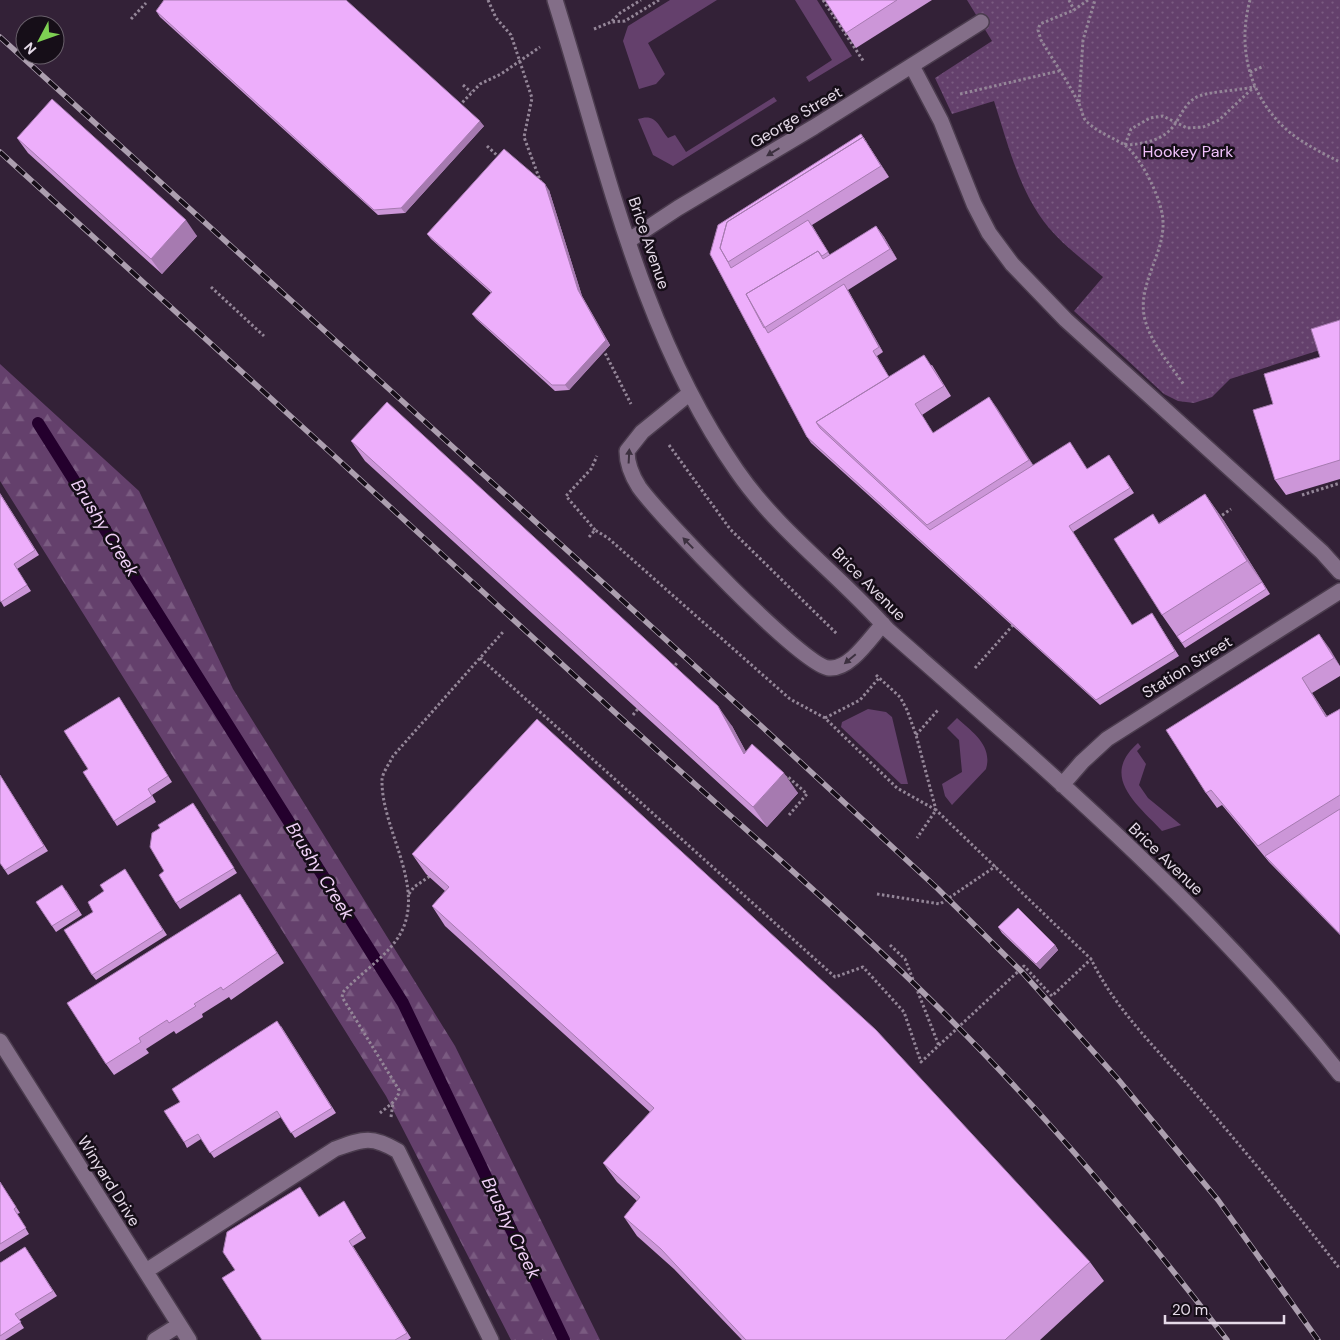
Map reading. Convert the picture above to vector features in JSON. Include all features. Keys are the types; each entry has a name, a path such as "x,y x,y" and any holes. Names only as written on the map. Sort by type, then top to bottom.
{"street":[{"name":"Brice Avenue","path":"555,0 628,241 655,312 690,393 738,472 766,508 863,601 883,624 1138,854 1209,926 1283,1007 1340,1074"},
{"name":"George Street","path":"628,241 678,208 814,127 981,22"},
{"path":"912,66 931,100 974,204 989,233 1012,264 1066,320 1258,493 1322,552 1340,572"},
{"path":"690,393 642,432 627,451 632,474 648,499 738,593 787,640 822,667 839,667 848,661 883,624"},
{"name":"Station Street","path":"1062,785 1082,762 1107,739 1340,591"},
{"name":"Winyard Drive","path":"0,1041 189,1340"},
{"path":"146,1271 335,1149 359,1140 379,1140 398,1151 492,1340"},
{"path":"155,1340 179,1325"}],"path":[{"path":"611,22 620,13 641,0"},
{"path":"591,30 611,22 625,21 659,0"},
{"path":"823,0 864,63"},
{"path":"1069,0 1074,10"},
{"path":"1088,0 1074,10 1040,24 1038,30 1041,40 1079,103 1086,121 1108,137 1125,145 1146,144 1169,131 1182,111 1196,98 1211,92 1232,92 1255,86"},
{"path":"1079,103 1083,40 1094,0"},
{"path":"1250,0 1244,22 1245,54 1255,86 1270,110 1287,130 1340,162"},
{"path":"131,19 146,3"},
{"path":"457,109 480,84 500,74 541,46"},
{"path":"1250,72 1264,66"},
{"path":"931,100 1059,71"},
{"path":"463,85 471,92"},
{"path":"1125,145 1131,129 1150,118 1163,116 1188,128 1203,127 1219,120 1255,86"},
{"path":"1125,145 1154,188 1162,210 1164,223 1158,256 1149,273 1143,296 1145,320 1156,345 1187,390"},
{"path":"487,146 507,164"},
{"path":"211,287 264,336"},
{"path":"626,409 631,403"},
{"path":"600,450 591,469 566,496 595,530 608,538 790,699 825,718 897,788 936,810 917,838"},
{"path":"1293,497 1340,483"},
{"path":"1211,522 1258,493"},
{"path":"589,537 595,530"},
{"path":"393,1103 399,1094 399,1090 342,996 343,992 352,982 395,942 406,919 408,894 386,808 382,778 393,756 503,632"},
{"path":"480,658 835,977 863,968 904,1012 921,1062 1024,966 1052,996 1090,959"},
{"path":"671,670 677,663"},
{"path":"825,718 860,700 879,678"},
{"path":"633,715 643,703"},
{"path":"782,781 787,776 807,794 789,814"},
{"path":"877,894 940,904 996,866"},
{"path":"408,894 422,881 433,874 442,872"},
{"path":"890,945 905,959 938,1046"}],"green space":[{"path":"670,0 717,0 648,43 665,74 656,84 639,89 623,41 628,26"},
{"path":"795,0 817,0 852,56 809,82 806,77 832,60"},
{"name":"Hookey Park","path":"967,0 1340,0 1340,339 1323,349 1230,379 1212,397 1194,403 1178,401 1164,394 1074,311 1103,277 1061,241 1039,214 1022,183 994,101 952,114 935,78 992,41"},
{"path":"774,97 777,101 673,166 653,155 638,119 649,118 656,121 668,138 675,135 686,152"},
{"path":"0,364 139,491 233,689 455,1046 600,1340 511,1340 386,1096 0,481"},
{"path":"868,709 886,712 892,717 908,784 901,784 841,727 842,722"},
{"path":"957,718 980,740 987,753 987,760 986,769 952,805 945,796 942,784 962,772 959,740 947,728"},
{"path":"1138,743 1141,747 1137,751 1146,764 1139,785 1148,798 1181,825 1162,831 1126,790 1122,779 1122,767 1127,755"}],"building":[{"path":"164,0 346,0 480,121 401,208 374,210 156,11"},
{"path":"825,0 897,0 846,33"},
{"path":"52,99 186,220 151,259 17,138"},
{"path":"861,134 863,137 727,222 720,248 731,268 808,220 828,252 822,256 818,251 746,294 768,333 844,284 879,347 873,351 889,377 816,422 820,428 930,530 1070,442 1087,469 1109,455 1130,488 1069,526 1132,625 1152,613 1175,651 1096,700 807,437 710,254 718,225"},
{"path":"863,137 881,166 728,262 720,248 727,222"},
{"path":"504,149 545,184 578,290 606,340 565,385 552,385 472,314 492,292 427,234"},
{"path":"876,226 890,249 764,328 746,294 818,251 823,259"},
{"path":"1340,320 1340,460 1275,480 1253,410 1273,404 1264,374 1320,357 1311,329"},
{"path":"924,355 944,386 915,404 933,433 989,397 1029,460 927,525 816,422"},
{"path":"387,402 718,706 744,754 752,744 784,773 753,807 351,441"},
{"path":"0,494 35,550 14,564 27,585 1,602 0,600"},
{"path":"1205,494 1247,561 1162,615 1114,539 1153,514 1159,524"},
{"path":"1262,582 1266,589 1182,643 1177,636"},
{"path":"1319,634 1334,658 1302,678 1326,717 1340,709 1340,795 1258,846 1211,790 1206,793 1166,730"},
{"path":"119,697 168,776 148,789 152,796 114,821 83,772 88,769 64,731"},
{"path":"537,719 876,1030 1090,1262 1005,1340 746,1340 661,1249 624,1217 640,1197 603,1163 654,1108 432,906 449,887 412,854"},
{"path":"0,775 44,846 5,870 0,863"},
{"path":"193,803 234,868 176,903 159,875 164,871 150,847 152,833 160,828 158,825"},
{"path":"1340,809 1340,934 1265,856"},
{"path":"125,869 163,930 92,975 64,930 93,912 88,902 104,891 100,885"},
{"path":"62,885 78,910 52,926 36,902"},
{"path":"240,894 277,953 223,990 221,987 169,1023 167,1020 139,1038 141,1042 106,1064 67,1003"},
{"path":"1018,908 1055,945 1036,964 998,927"},
{"path":"277,1021 332,1108 291,1133 277,1111 210,1153 198,1134 184,1142 164,1111 180,1102 172,1089"},
{"path":"0,1182 16,1207 14,1209 26,1228 0,1244"},
{"path":"300,1187 319,1217 344,1201 362,1232 349,1241 407,1333 395,1340 262,1340 222,1278 235,1270 223,1252 227,1232"},
{"path":"25,1247 53,1291 15,1314 21,1322 0,1336 0,1263"}],"waterway":[{"name":"Brushy Creek","path":"38,423 403,1003 564,1340"}],"railway":[{"path":"0,37 759,724 938,889 1022,972 1117,1078 1218,1200 1318,1340"},
{"path":"0,152 900,970 979,1048 1053,1128 1125,1211 1227,1340"}]}
